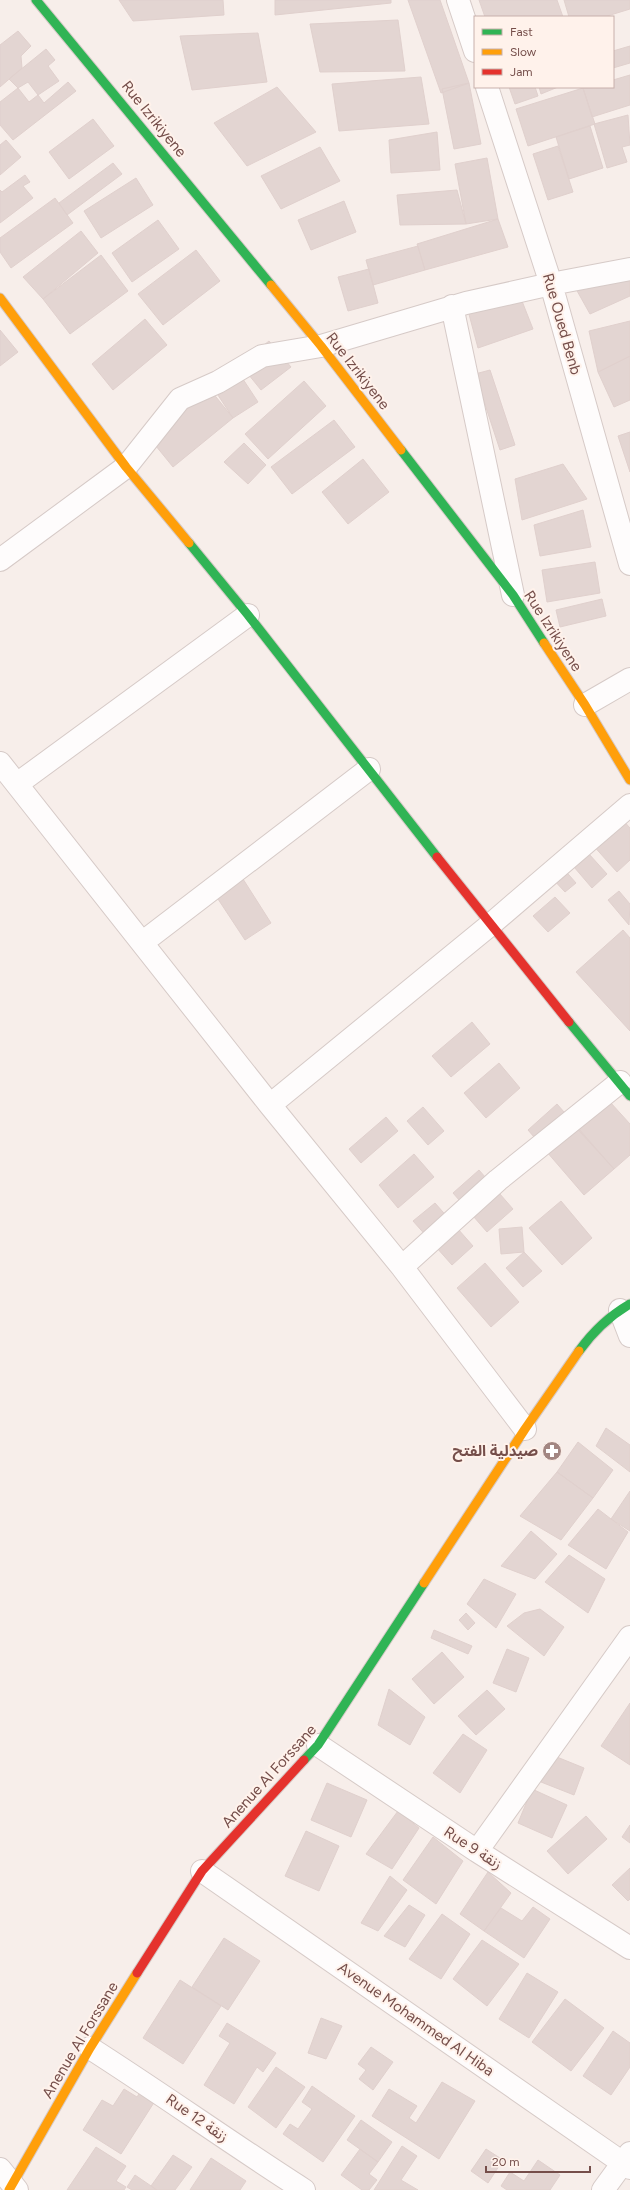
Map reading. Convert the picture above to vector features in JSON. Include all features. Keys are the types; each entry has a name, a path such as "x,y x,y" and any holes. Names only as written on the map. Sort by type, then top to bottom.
{"street":[{"name":"Rue Izrikiyene","path":"36,0 321,346 513,595 585,704 630,780"},
{"path":"458,0 474,48"},
{"name":"Rue Oued Benb","path":"487,88 550,284 630,564"},
{"path":"0,560 126,467 180,398 218,382 262,356 321,346 452,306 550,284 630,269"},
{"path":"0,298 126,467 248,615 490,925 625,1089 498,1180 402,1267"},
{"path":"452,306 513,595"},
{"path":"17,784 248,615"},
{"path":"585,704 630,679"},
{"path":"0,763 143,942 270,1105 402,1267 525,1429"},
{"path":"143,942 369,769"},
{"path":"270,1105 490,925 630,805"},
{"path":"625,1307 630,1336"},
{"name":"Anenue Al Forssane","path":"9,2183 90,2048 202,1871 318,1745 525,1429 586,1341 625,1307"},
{"path":"477,1851 630,1637"},
{"name":"Rue 9 زنقة","path":"318,1745 477,1851 630,1948"},
{"name":"Avenue Mohammed Al Hiba","path":"202,1871 628,2161"},
{"name":"Rue 12 زنقة","path":"90,2048 162,2094 304,2190"},
{"path":"603,2190 628,2161"}],"building":[{"path":"119,0 223,0 224,15 133,21"},
{"path":"275,0 391,0 391,3 275,15"},
{"path":"408,0 440,0 469,83 441,93"},
{"path":"479,0 557,0 563,16 485,16"},
{"path":"564,0 630,0 630,9 607,16 569,16"},
{"path":"398,20 405,71 320,72 310,24"},
{"path":"18,31 31,46 21,56 22,68 0,87 0,45"},
{"path":"258,33 267,82 192,90 180,36"},
{"path":"630,46 630,63 614,68 614,51"},
{"path":"46,49 55,60 48,66 59,81 38,95 28,82 18,88 9,79"},
{"path":"630,75 630,105 592,117 583,88 614,88 614,80"},
{"path":"421,77 429,124 339,131 332,84"},
{"path":"68,82 76,91 13,140 0,125 0,102 18,88 29,102 38,95 44,103"},
{"path":"469,83 481,144 454,149 442,89"},
{"path":"277,87 316,132 247,166 214,123"},
{"path":"509,88 535,88 538,96 515,104"},
{"path":"539,88 556,88 541,94"},
{"path":"583,88 595,124 528,146 516,109"},
{"path":"628,115 630,145 622,147 627,162 607,168 594,124"},
{"path":"93,119 114,146 69,179 49,152"},
{"path":"590,126 603,168 569,179 556,137"},
{"path":"437,132 440,170 391,173 389,140"},
{"path":"6,140 21,157 0,175 0,145"},
{"path":"558,146 573,192 548,200 533,154"},
{"path":"320,147 340,181 281,209 261,176"},
{"path":"487,158 498,219 466,224 455,164"},
{"path":"113,163 122,174 67,215 59,203"},
{"path":"25,175 30,182 23,186 33,198 0,223 0,190 2,192"},
{"path":"136,178 153,205 101,238 84,211"},
{"path":"457,190 466,224 400,225 397,195"},
{"path":"55,198 73,223 11,268 0,252 0,238"},
{"path":"344,201 356,232 311,250 298,220"},
{"path":"498,219 508,247 425,270 417,244"},
{"path":"158,220 179,249 132,282 112,253"},
{"path":"81,231 98,253 43,299 23,277"},
{"path":"418,246 425,270 373,285 366,260"},
{"path":"196,250 220,281 163,325 138,294"},
{"path":"101,255 128,291 70,334 43,299"},
{"path":"369,269 378,303 348,311 338,277"},
{"path":"630,271 630,296 590,314 571,280"},
{"path":"518,291 533,329 478,348 466,303"},
{"path":"145,319 167,345 113,390 92,364"},
{"path":"630,321 630,356 598,372 589,331"},
{"path":"0,330 18,352 0,366"},
{"path":"269,341 291,367 261,390 240,364"},
{"path":"630,356 630,400 614,407 598,372"},
{"path":"235,367 258,402 233,418 210,383"},
{"path":"490,370 515,445 500,450 475,374"},
{"path":"304,381 326,406 268,459 245,434"},
{"path":"208,387 233,418 173,467 147,435"},
{"path":"334,420 355,447 292,494 271,467"},
{"path":"630,432 630,472 618,436"},
{"path":"244,443 266,465 248,484 224,462"},
{"path":"363,459 389,492 348,524 322,492"},
{"path":"563,464 587,499 522,520 515,479"},
{"path":"583,510 591,547 540,556 534,525"},
{"path":"595,562 600,593 547,602 542,570"},
{"path":"602,599 606,616 560,627 556,610"},
{"path":"621,818 630,828 630,860 617,872 591,843"},
{"path":"589,854 607,874 592,888 574,867"},
{"path":"562,867 576,883 565,892 551,877"},
{"path":"243,879 271,923 245,940 216,896"},
{"path":"619,891 630,904 629,925 608,900"},
{"path":"555,897 570,913 548,932 533,916"},
{"path":"623,930 630,938 630,1031 576,972"},
{"path":"472,1022 490,1044 451,1077 432,1056"},
{"path":"499,1063 520,1088 486,1118 464,1093"},
{"path":"601,1092 630,1124 630,1155 614,1169 570,1121"},
{"path":"557,1104 614,1169 584,1195 528,1130"},
{"path":"423,1107 444,1131 428,1145 407,1121"},
{"path":"386,1117 398,1131 361,1163 349,1149"},
{"path":"414,1154 434,1177 398,1208 379,1185"},
{"path":"479,1170 513,1209 487,1232 453,1193"},
{"path":"561,1201 592,1238 562,1265 529,1228"},
{"path":"435,1203 473,1246 452,1265 413,1221"},
{"path":"522,1227 524,1252 501,1254 499,1229"},
{"path":"524,1252 542,1271 523,1287 506,1268"},
{"path":"485,1263 519,1302 491,1327 457,1288"},
{"path":"606,1428 630,1445 630,1472 596,1446"},
{"path":"578,1442 613,1470 593,1498 557,1472"},
{"path":"557,1472 593,1498 561,1540 520,1516"},
{"path":"630,1491 630,1531 611,1519"},
{"path":"598,1509 628,1532 606,1569 568,1545"},
{"path":"531,1531 557,1554 535,1579 501,1566"},
{"path":"569,1555 605,1579 588,1613 545,1582"},
{"path":"484,1579 516,1594 496,1628 467,1604"},
{"path":"540,1609 564,1627 544,1656 507,1626 524,1613"},
{"path":"466,1613 475,1623 468,1630 459,1620"},
{"path":"434,1630 472,1646 468,1654 431,1638"},
{"path":"507,1649 529,1658 516,1692 493,1683"},
{"path":"442,1652 464,1677 434,1704 412,1679"},
{"path":"389,1689 425,1717 410,1745 378,1725"},
{"path":"487,1690 505,1709 476,1735 458,1716"},
{"path":"630,1703 630,1765 601,1746"},
{"path":"463,1734 487,1750 460,1793 433,1773"},
{"path":"552,1755 584,1768 574,1795 541,1782"},
{"path":"327,1783 367,1800 351,1837 311,1820"},
{"path":"532,1789 567,1805 552,1838 518,1823"},
{"path":"398,1811 419,1828 392,1869 366,1854"},
{"path":"586,1816 607,1839 568,1874 547,1851"},
{"path":"630,1825 630,1843 622,1837"},
{"path":"306,1831 339,1846 319,1891 285,1876"},
{"path":"433,1837 463,1861 436,1904 403,1880"},
{"path":"630,1868 630,1899 628,1901 612,1885"},
{"path":"488,1872 511,1893 484,1931 460,1914"},
{"path":"390,1876 407,1890 378,1931 361,1923"},
{"path":"409,1905 425,1915 405,1947 384,1936"},
{"path":"533,1907 550,1919 524,1958 484,1931 501,1908 522,1921"},
{"path":"442,1914 470,1934 441,1979 409,1959"},
{"path":"224,1938 260,1961 228,2010 192,1987"},
{"path":"482,1940 519,1964 487,2006 453,1979"},
{"path":"527,1973 558,1992 529,2038 499,2019"},
{"path":"180,1980 221,2006 183,2064 143,2038"},
{"path":"565,1999 604,2028 571,2071 532,2042"},
{"path":"321,2018 342,2026 326,2059 308,2053"},
{"path":"227,2023 276,2053 263,2072 257,2067 234,2104 204,2085 230,2043 219,2036"},
{"path":"613,2031 630,2043 630,2067 611,2095 583,2076"},
{"path":"371,2047 393,2062 373,2090 359,2079 366,2070 358,2064"},
{"path":"276,2067 305,2087 276,2128 248,2107"},
{"path":"442,2082 475,2101 439,2159 372,2116 389,2089 417,2106 409,2118 416,2123"},
{"path":"312,2086 355,2116 323,2162 283,2134 290,2124 298,2129 312,2109 302,2102"},
{"path":"124,2089 137,2097 141,2091 155,2101 121,2154 83,2130 102,2100 113,2106"},
{"path":"361,2120 392,2142 378,2162 347,2140"},
{"path":"402,2146 417,2156 401,2180 418,2190 374,2190"},
{"path":"96,2147 126,2166 116,2181 126,2187 124,2190 67,2190"},
{"path":"360,2149 378,2162 369,2174 377,2180 369,2190 362,2190 341,2175"},
{"path":"486,2149 503,2160 488,2183 471,2171"},
{"path":"173,2155 192,2167 175,2190 156,2190 151,2186"},
{"path":"211,2158 246,2181 240,2190 190,2190"},
{"path":"538,2160 560,2175 550,2190 507,2190 501,2186 510,2172 524,2181"},
{"path":"135,2175 157,2190 132,2190 127,2187"}],"traffic: fast":[{"path":"36,0 271,285"},
{"path":"401,450 513,595 544,643"},
{"path":"189,543 248,615 437,857"},
{"path":"569,1022 630,1096"},
{"path":"579,1351 602,1325 630,1304"},
{"path":"304,1760 318,1745 424,1583"}],"traffic: slow":[{"path":"271,285 321,346 401,450"},
{"path":"0,298 126,467 189,543"},
{"path":"544,643 585,705 630,780"},
{"path":"424,1583 525,1429 579,1351"},
{"path":"9,2190 90,2048 137,1973"}],"traffic: jam":[{"path":"437,857 569,1022"},
{"path":"137,1973 202,1871 304,1760"}],"place":[{"name":"صيدلية الفتح","path":"552,1451"}]}
